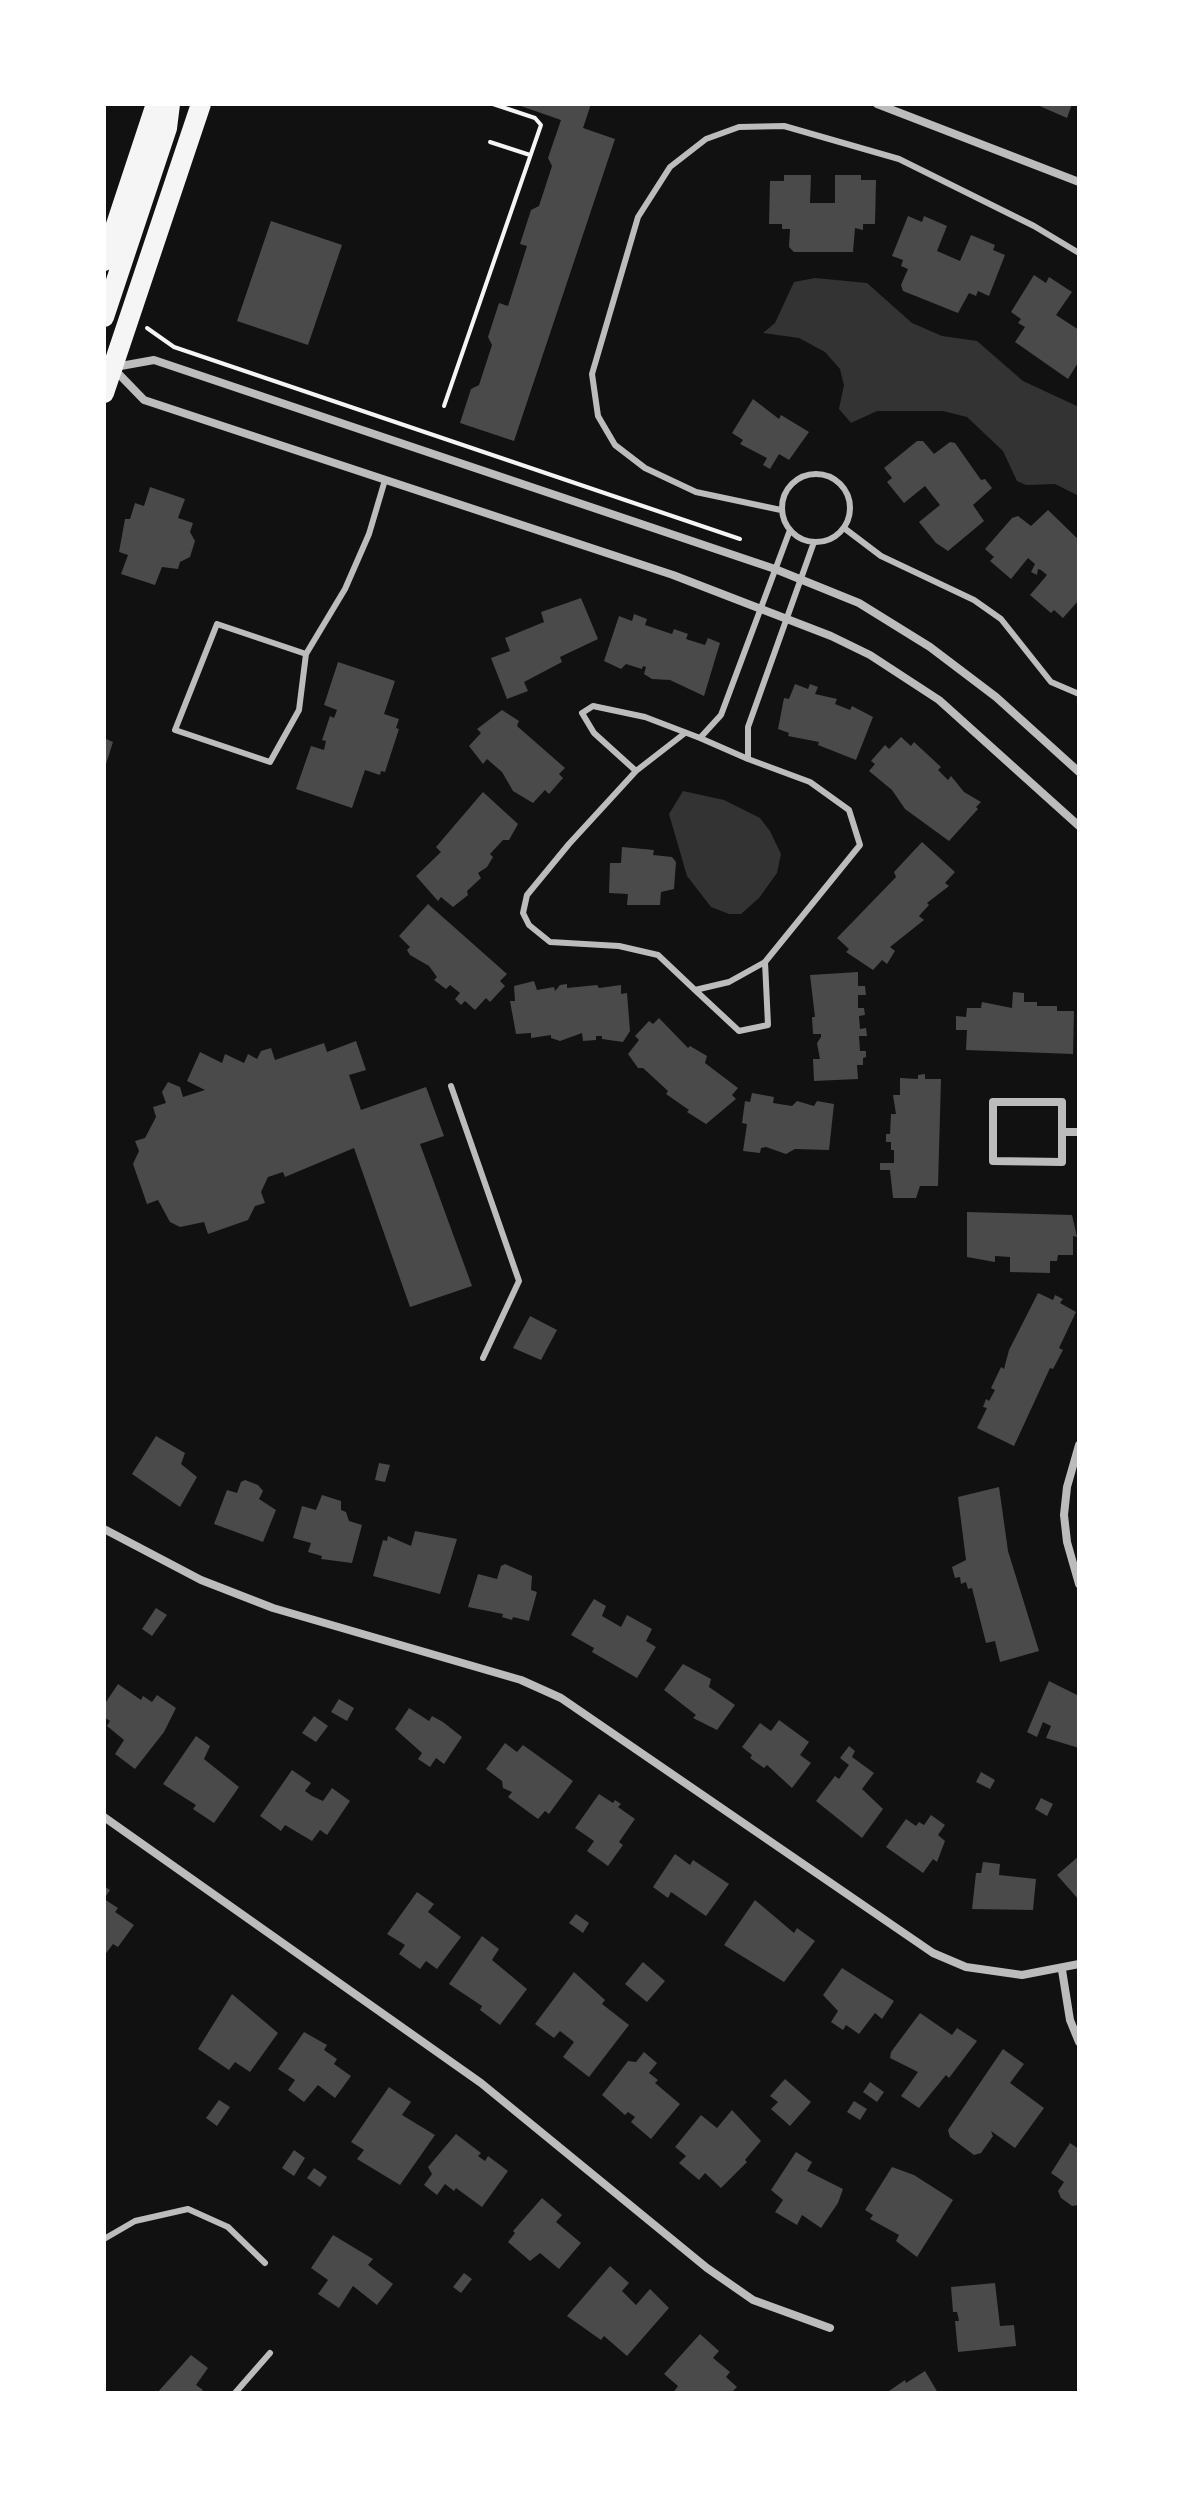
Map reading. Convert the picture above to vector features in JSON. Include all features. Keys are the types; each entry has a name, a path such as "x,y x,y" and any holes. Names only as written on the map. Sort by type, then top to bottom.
{"main road":[{"path":"105,257 156,104"},
{"path":"104,317 167,128 170,104"},
{"path":"104,393 107,366 201,104"}],"street":[{"path":"877,104 1079,182"},
{"path":"107,366 154,360 775,569 859,603 930,647 996,697 1079,772"},
{"path":"107,366 144,400 673,575 788,619 870,655 939,700 1079,826"},
{"path":"993,1102 1062,1102 1062,1132 1062,1162 993,1161 993,1102"},
{"path":"1062,1132 1079,1132"},
{"path":"1079,1445 1067,1487 1064,1515 1067,1542 1079,1584"},
{"path":"104,1529 201,1580 273,1608 521,1680 561,1698 933,1953 966,1967 1022,1975 1062,1970 1079,1964"},
{"path":"104,1817 481,2083 707,2268 753,2300 830,2328"},
{"path":"1062,1970 1070,2020 1079,2042"}],"lane":[{"path":"781,510 696,492 645,468 615,445 598,416 592,374 638,217 670,167 706,139 739,127 784,126 899,159 1034,226 1079,253"},
{"path":"808,474 831,476 841,483 851,505 844,528 836,536 814,542 790,530 781,510 783,498 797,479 808,474"},
{"path":"306,654 217,624 175,730 270,762 290,732 299,710 306,654 345,589 369,534 385,480"},
{"path":"844,528 881,556 974,600 1001,619 1051,682 1079,694"},
{"path":"700,738 721,715 790,530"},
{"path":"748,759 748,727 814,542"},
{"path":"636,771 594,733 582,713 593,706 645,717 810,782 849,810 860,845 765,962 729,982 695,990"},
{"path":"685,733 636,771 527,895 523,913 529,925 550,942 619,946 658,955 739,1031 768,1025 765,962"},
{"path":"451,1086 519,1281 483,1358"},
{"path":"104,2239 135,2221 188,2209 228,2227 265,2263"},
{"path":"235,2393 270,2353"}],"path":[{"path":"444,406 541,125 535,118 493,104"},
{"path":"490,142 530,155"},
{"path":"155,325 158,334 174,347 743,540"}],"shaded area":[{"path":"815,278 867,283 912,323 942,336 977,341 1023,381 1079,407 1079,496 1055,484 1026,485 1017,481 1003,451 967,417 943,411 877,411 851,423 839,409 844,385 840,369 825,352 799,338 763,333 775,323 794,282"},
{"path":"683,791 724,800 760,818 781,854 777,873 759,898 741,914 729,914 711,907 687,876 669,814"}],"building":[{"path":"515,104 591,104 583,128 615,139 514,441 460,423 471,389 479,385 492,345 488,337 499,303 508,306 527,246 520,244 531,210 539,206 552,166 548,158 561,120"},
{"path":"1035,104 1072,104 1067,118"},
{"path":"784,175 811,175 810,203 835,203 835,175 861,175 861,180 876,180 875,224 863,224 863,230 855,228 853,252 794,252 789,247 790,229 782,229 782,224 769,224 770,181 784,181"},
{"path":"908,216 922,222 924,216 947,226 937,251 960,261 971,235 995,245 993,250 1005,255 989,296 978,291 976,296 969,293 958,313 903,291 901,285 908,269 901,266 903,260 892,256"},
{"path":"271,221 342,245 308,345 237,321"},
{"path":"1034,275 1046,283 1049,277 1072,292 1056,315 1079,330 1079,361 1068,379 1015,342 1025,327 1018,323 1021,319 1011,312"},
{"path":"753,399 779,419 781,415 809,432 789,460 779,454 770,469 763,465 767,458 740,444 743,440 732,433"},
{"path":"917,441 923,441 934,454 950,442 955,443 981,480 985,479 992,488 973,505 984,521 948,551 936,543 919,522 940,505 925,486 904,503 887,482 892,478 884,468"},
{"path":"150,487 185,499 178,518 193,523 190,532 195,541 190,557 180,562 178,569 162,567 155,585 121,574 128,555 119,552 125,519 130,519 135,503 144,506"},
{"path":"1048,510 1079,540 1079,600 1063,618 1054,610 1051,613 1030,595 1047,575 1038,569 1037,575 1031,572 1035,564 1028,558 1011,579 990,561 994,557 985,549 1012,518 1018,516 1031,526"},
{"path":"581,598 598,639 560,657 562,662 524,682 528,691 507,699 491,658 510,651 505,638 544,622 541,612"},
{"path":"634,614 647,619 645,625 672,634 674,629 688,634 686,639 705,645 708,638 720,643 704,696 670,680 652,679 644,674 646,667 642,669 626,664 621,669 604,661 619,616 632,621"},
{"path":"338,662 395,681 384,714 399,719 396,728 399,729 385,772 381,771 380,775 365,770 352,808 296,789 311,746 324,750 326,741 322,740 330,716 334,718 337,710 324,705"},
{"path":"795,684 808,689 810,684 818,687 815,694 837,699 835,704 850,710 852,706 873,717 856,760 818,745 819,742 788,736 789,733 778,729 784,698 789,699"},
{"path":"502,710 519,721 517,726 565,768 559,774 563,778 549,794 545,790 533,803 513,791 502,772 487,759 483,764 469,746 481,733 477,729"},
{"path":"901,737 911,746 914,742 941,767 938,770 948,780 951,776 964,792 981,802 949,841 905,809 892,790 869,771 875,764 871,761 885,745 889,749"},
{"path":"104,738 113,742 105,767 104,767"},
{"path":"483,792 518,824 509,840 503,840 490,854 493,857 487,867 478,873 481,878 467,891 468,895 453,907 441,897 438,901 416,876 441,852 436,847"},
{"path":"922,842 955,872 945,883 949,886 927,903 929,905 919,916 924,920 890,947 895,951 887,964 882,960 873,970 846,952 849,949 837,938 896,877 894,872"},
{"path":"622,847 654,850 653,855 672,857 676,862 674,889 661,892 660,905 627,905 628,894 609,893 610,863 621,863"},
{"path":"428,904 507,974 500,981 505,986 490,1002 486,998 475,1010 465,1001 461,1005 455,999 460,993 450,985 446,989 434,980 437,977 429,966 410,955 407,950 410,947 399,936"},
{"path":"858,972 858,986 865,986 866,995 858,995 858,1008 864,1008 865,1015 859,1016 860,1029 866,1028 867,1036 859,1036 860,1051 866,1051 866,1057 863,1058 863,1065 857,1065 858,1079 814,1081 813,1059 820,1059 817,1043 821,1034 813,1034 812,1017 815,1017 810,975"},
{"path":"534,981 537,990 554,987 555,991 560,985 567,984 567,988 621,985 621,994 627,993 630,1031 623,1042 602,1039 602,1036 583,1041 582,1033 560,1041 551,1038 551,1035 531,1038 531,1033 516,1034 510,1001 515,1001 514,986"},
{"path":"1013,992 1024,993 1024,1002 1037,1002 1037,1006 1057,1006 1057,1011 1074,1011 1073,1054 966,1050 967,1030 956,1030 956,1016 966,1017 967,1008 981,1008 982,1002 1012,1008"},
{"path":"659,1018 688,1048 690,1046 707,1056 705,1063 738,1088 732,1095 736,1099 706,1124 666,1094 668,1091 643,1068 638,1068 628,1054 639,1040 635,1036 649,1021 653,1024"},
{"path":"356,1041 366,1070 349,1075 361,1110 426,1087 444,1136 420,1144 472,1286 410,1307 354,1148 285,1177 283,1172 268,1177 261,1192 265,1203 255,1206 248,1220 208,1234 204,1222 180,1227 170,1222 158,1200 147,1204 133,1164 139,1151 135,1141 145,1138 156,1117 153,1107 166,1103 162,1092 168,1082 180,1087 183,1097 205,1090 187,1081 200,1052 222,1063 225,1054 244,1063 248,1054 257,1059 261,1051 271,1048 275,1060 324,1043 327,1052"},
{"path":"925,1074 925,1079 941,1079 938,1186 920,1186 916,1198 893,1198 890,1170 880,1170 880,1163 894,1163 891,1142 886,1142 886,1134 890,1134 891,1114 896,1114 893,1095 900,1095 900,1078 918,1079 918,1075"},
{"path":"752,1093 774,1097 773,1103 792,1106 797,1101 814,1106 817,1101 834,1104 829,1150 795,1149 786,1154 766,1147 761,1148 760,1153 743,1151 747,1124 742,1123 745,1101 750,1102"},
{"path":"967,1212 1072,1215 1077,1237 1073,1236 1073,1255 1058,1255 1057,1261 1050,1261 1050,1273 1010,1272 1010,1257 995,1256 995,1262 967,1257"},
{"path":"1038,1293 1053,1300 1055,1295 1063,1299 1060,1303 1076,1312 1059,1348 1063,1350 1053,1369 1050,1368 1014,1446 977,1428 987,1408 983,1407 986,1399 989,1401 995,1390 991,1388 1001,1367 1004,1369 1009,1350"},
{"path":"530,1316 557,1330 541,1360 513,1348"},
{"path":"156,1436 185,1453 181,1464 197,1477 180,1507 132,1474"},
{"path":"379,1463 390,1465 385,1482 375,1480"},
{"path":"245,1480 258,1485 263,1491 259,1499 276,1510 263,1542 214,1524 227,1490 237,1493"},
{"path":"999,1487 1008,1551 1039,1651 1000,1662 995,1641 986,1643 972,1588 968,1589 966,1582 961,1584 960,1577 955,1578 952,1567 966,1560 958,1497"},
{"path":"322,1495 341,1501 341,1510 346,1512 349,1521 362,1525 352,1563 321,1559 322,1556 308,1552 311,1543 293,1538 302,1506 316,1510"},
{"path":"415,1531 457,1539 440,1594 373,1576 383,1540 387,1541 388,1536 411,1546"},
{"path":"505,1564 532,1576 531,1590 537,1592 529,1621 513,1617 512,1620 502,1617 503,1614 468,1607 478,1574 497,1579 501,1566"},
{"path":"594,1599 606,1606 602,1616 621,1627 627,1615 652,1629 646,1641 656,1647 637,1678 592,1652 594,1648 571,1635"},
{"path":"156,1608 167,1615 152,1636 142,1629"},
{"path":"683,1664 711,1679 709,1687 735,1705 717,1730 693,1718 696,1715 664,1690"},
{"path":"1049,1681 1079,1696 1079,1748 1046,1738 1051,1726 1043,1722 1037,1737 1027,1732"},
{"path":"118,1684 141,1700 143,1696 152,1702 157,1695 176,1708 164,1732 135,1769 115,1754 124,1740 107,1726 110,1721 104,1717 104,1705"},
{"path":"339,1699 354,1708 347,1721 331,1712"},
{"path":"409,1708 429,1721 432,1716 443,1722 462,1737 444,1764 436,1758 430,1767 418,1759 422,1753 395,1729"},
{"path":"314,1716 328,1726 316,1742 302,1733"},
{"path":"779,1720 809,1742 800,1755 811,1763 792,1788 767,1765 764,1768 750,1758 752,1755 742,1747 760,1723 771,1731"},
{"path":"196,1736 210,1746 204,1759 239,1787 214,1823 193,1809 196,1805 163,1784"},
{"path":"505,1743 517,1752 523,1745 573,1781 549,1814 545,1811 538,1819 508,1797 512,1792 503,1788 502,1781 486,1769"},
{"path":"849,1746 855,1751 852,1757 874,1773 862,1789 883,1809 862,1838 816,1801 835,1776 839,1779 849,1765 840,1758"},
{"path":"292,1770 311,1783 305,1791 312,1796 323,1801 332,1788 350,1801 327,1835 320,1830 312,1841 285,1825 281,1831 260,1816"},
{"path":"981,1772 995,1780 990,1789 976,1782"},
{"path":"599,1794 613,1803 615,1800 621,1804 618,1807 635,1819 619,1842 623,1845 608,1866 587,1851 594,1841 575,1828"},
{"path":"1041,1798 1053,1804 1047,1816 1035,1809"},
{"path":"931,1815 945,1825 938,1835 945,1841 937,1862 933,1859 923,1873 886,1847 906,1819 916,1826 919,1822 924,1825"},
{"path":"675,1854 690,1865 693,1860 729,1884 706,1916 671,1892 668,1898 653,1887"},
{"path":"1079,1856 1079,1900 1057,1875"},
{"path":"983,1862 1000,1864 999,1875 1036,1879 1033,1910 972,1909 976,1873 981,1873"},
{"path":"417,1892 434,1904 428,1912 461,1937 437,1969 426,1961 420,1969 399,1954 405,1945 387,1934"},
{"path":"104,1899 118,1908 115,1912 134,1925 118,1947 113,1944 104,1956"},
{"path":"755,1900 794,1933 797,1928 815,1941 784,1982 724,1945"},
{"path":"576,1914 589,1923 583,1933 569,1923"},
{"path":"482,1936 499,1949 492,1960 527,1989 500,2025 480,2010 482,2006 449,1984"},
{"path":"643,1962 665,1981 647,2002 625,1984"},
{"path":"842,1968 894,2001 882,2019 875,2013 859,2034 846,2025 843,2030 831,2022 838,2011 823,1995"},
{"path":"574,1972 605,2000 602,2004 629,2025 589,2077 563,2057 574,2042 560,2031 554,2038 535,2024"},
{"path":"232,1994 278,2033 250,2072 235,2062 229,2070 198,2049"},
{"path":"920,2013 952,2035 957,2028 977,2041 949,2078 946,2075 919,2108 901,2096 918,2072 890,2058 891,2052"},
{"path":"304,2032 327,2045 324,2050 337,2059 334,2064 351,2076 335,2098 318,2085 304,2102 288,2090 295,2080 278,2069"},
{"path":"1003,2049 1024,2064 1010,2083 1044,2108 1015,2148 991,2131 993,2136 981,2153 974,2155 950,2137 948,2130"},
{"path":"644,2052 657,2063 649,2073 658,2080 655,2083 680,2104 651,2139 631,2122 635,2117 628,2112 625,2115 602,2095 628,2061 636,2062"},
{"path":"785,2079 811,2102 790,2126 771,2109 778,2102 770,2096"},
{"path":"870,2082 884,2092 877,2102 863,2092"},
{"path":"389,2087 411,2102 402,2115 435,2135 400,2185 357,2159 364,2150 351,2142"},
{"path":"219,2100 230,2107 217,2126 206,2118"},
{"path":"854,2101 867,2109 860,2120 847,2112"},
{"path":"732,2110 761,2141 745,2160 747,2162 721,2188 705,2173 699,2180 679,2163 686,2156 675,2147 701,2115 717,2128"},
{"path":"456,2134 481,2153 478,2156 485,2161 488,2156 508,2171 482,2207 456,2188 454,2191 445,2184 437,2195 424,2185 432,2174 428,2167"},
{"path":"1070,2143 1079,2149 1079,2205 1072,2206 1061,2198 1058,2191 1064,2182 1051,2173"},
{"path":"294,2150 305,2158 294,2176 282,2168"},
{"path":"796,2152 812,2162 807,2171 843,2189 838,2203 821,2228 802,2215 797,2225 775,2212 783,2200 771,2190"},
{"path":"892,2167 914,2175 953,2200 917,2257 896,2241 899,2235 870,2219 873,2215 865,2210"},
{"path":"314,2168 327,2177 320,2187 307,2178"},
{"path":"542,2198 562,2215 556,2222 581,2243 559,2269 540,2253 530,2261 508,2242 515,2233 513,2231"},
{"path":"333,2235 373,2259 368,2265 393,2284 377,2305 353,2286 339,2308 318,2294 328,2280 311,2268"},
{"path":"610,2266 629,2283 622,2291 636,2305 650,2289 669,2308 627,2356 604,2336 601,2340 567,2316"},
{"path":"464,2273 472,2279 461,2293 453,2287"},
{"path":"995,2283 1000,2326 1014,2325 1016,2346 958,2352 955,2321 959,2321 957,2312 953,2312 951,2287"},
{"path":"700,2334 719,2351 713,2358 730,2372 726,2377 737,2387 731,2393 673,2393 678,2386 664,2374"},
{"path":"191,2355 208,2368 196,2385 203,2390 201,2393 157,2393"},
{"path":"925,2371 938,2393 886,2393 905,2380 906,2383"}]}
